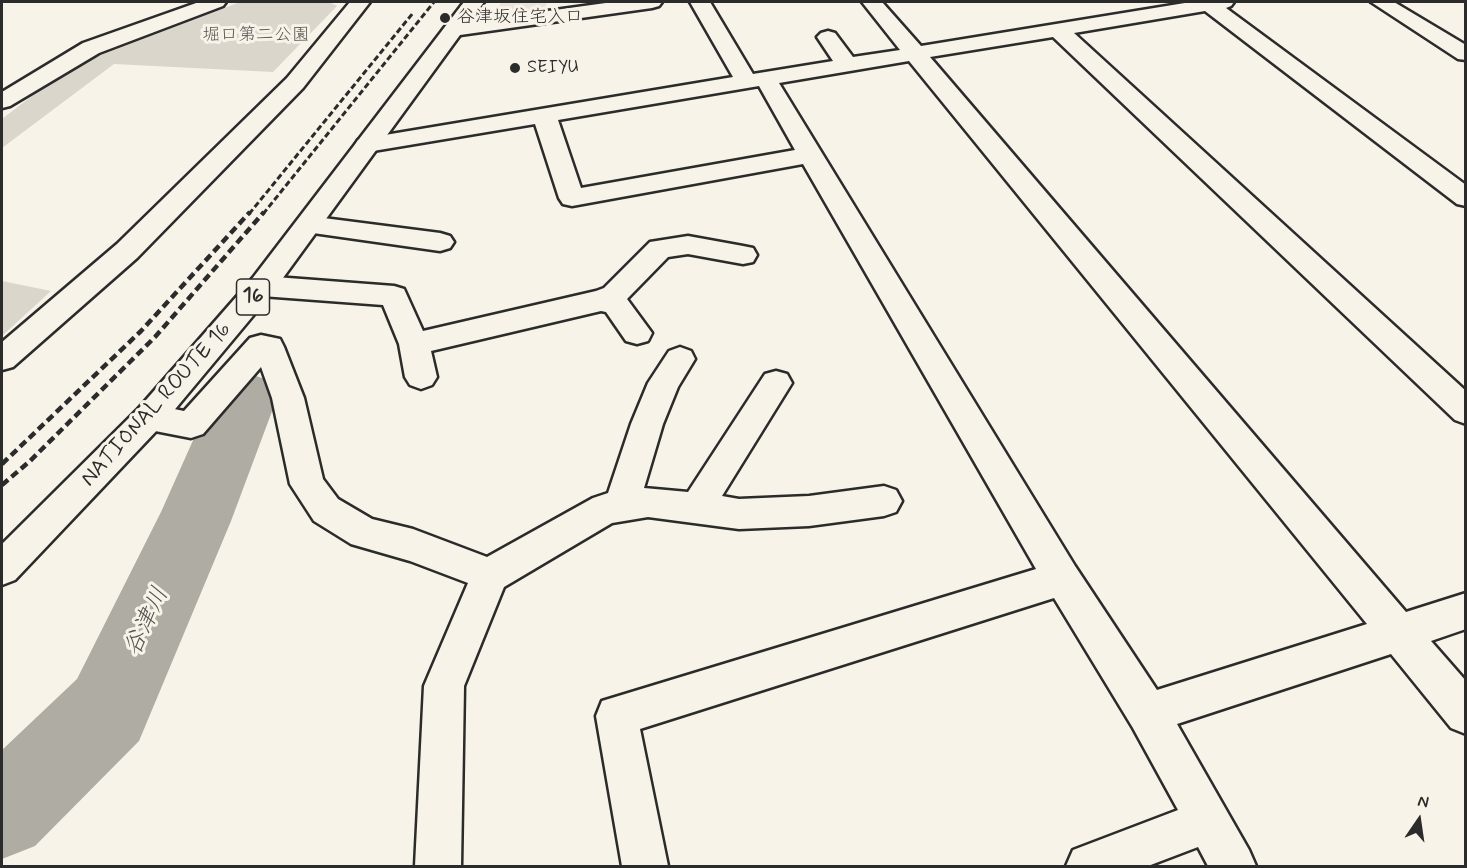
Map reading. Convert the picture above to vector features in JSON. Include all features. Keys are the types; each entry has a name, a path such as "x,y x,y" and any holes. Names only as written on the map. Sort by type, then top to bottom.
{"main road":[{"path":"6,94 91,48 216,2"},
{"path":"2,359 127,251 296,82 360,2"},
{"name":"NATIONAL ROUTE 16","path":"2,568 150,417 262,286 474,2"},
{"path":"453,30 652,2"},
{"path":"700,2 810,155 1062,578 1148,713 1206,822 1233,867"},
{"path":"872,2 1466,713"},
{"path":"1381,2 1466,54"},
{"path":"368,145 1216,3 1466,198"},
{"path":"1058,30 1466,411"},
{"path":"828,37 847,65"},
{"path":"544,116 572,198 810,155"},
{"path":"308,225 440,242"},
{"path":"414,344 603,300 614,295 660,249 688,245 742,255"},
{"path":"262,286 394,296 414,344 422,377"},
{"path":"603,300 616,305 637,333"},
{"path":"150,417 191,425 261,346 269,347 288,398 307,484 326,510 364,533 413,545 490,575"},
{"path":"621,507 646,424 664,383 680,359"},
{"path":"700,507 703,497 776,383"},
{"path":"438,867 444,686 490,575 605,509 648,502 700,507 739,514 809,511 884,501"},
{"path":"645,867 616,716 1062,578"},
{"path":"1148,713 1466,611"},
{"path":"1089,867 1206,822"}],"shaded area":[{"path":"502,2 548,2 540,14 486,22"}],"green space":[{"name":"堀口第二公園","path":"240,2 329,2 337,6 273,72 114,64 2,148 2,119 54,79 88,60"},
{"path":"2,281 51,291 2,336"}],"waterway":[{"name":"谷津川","path":"2,813 108,710 194,521 244,398"}],"railway":[{"path":"263,214 434,2"},
{"path":"249,214 413,13"},
{"path":"2,464 141,331 250,212"},
{"path":"2,485 30,461 155,337 264,212"}],"place":[{"name":"谷津坂住宅入口","path":"445,18"},
{"name":"SEIYU","path":"515,68"}]}
